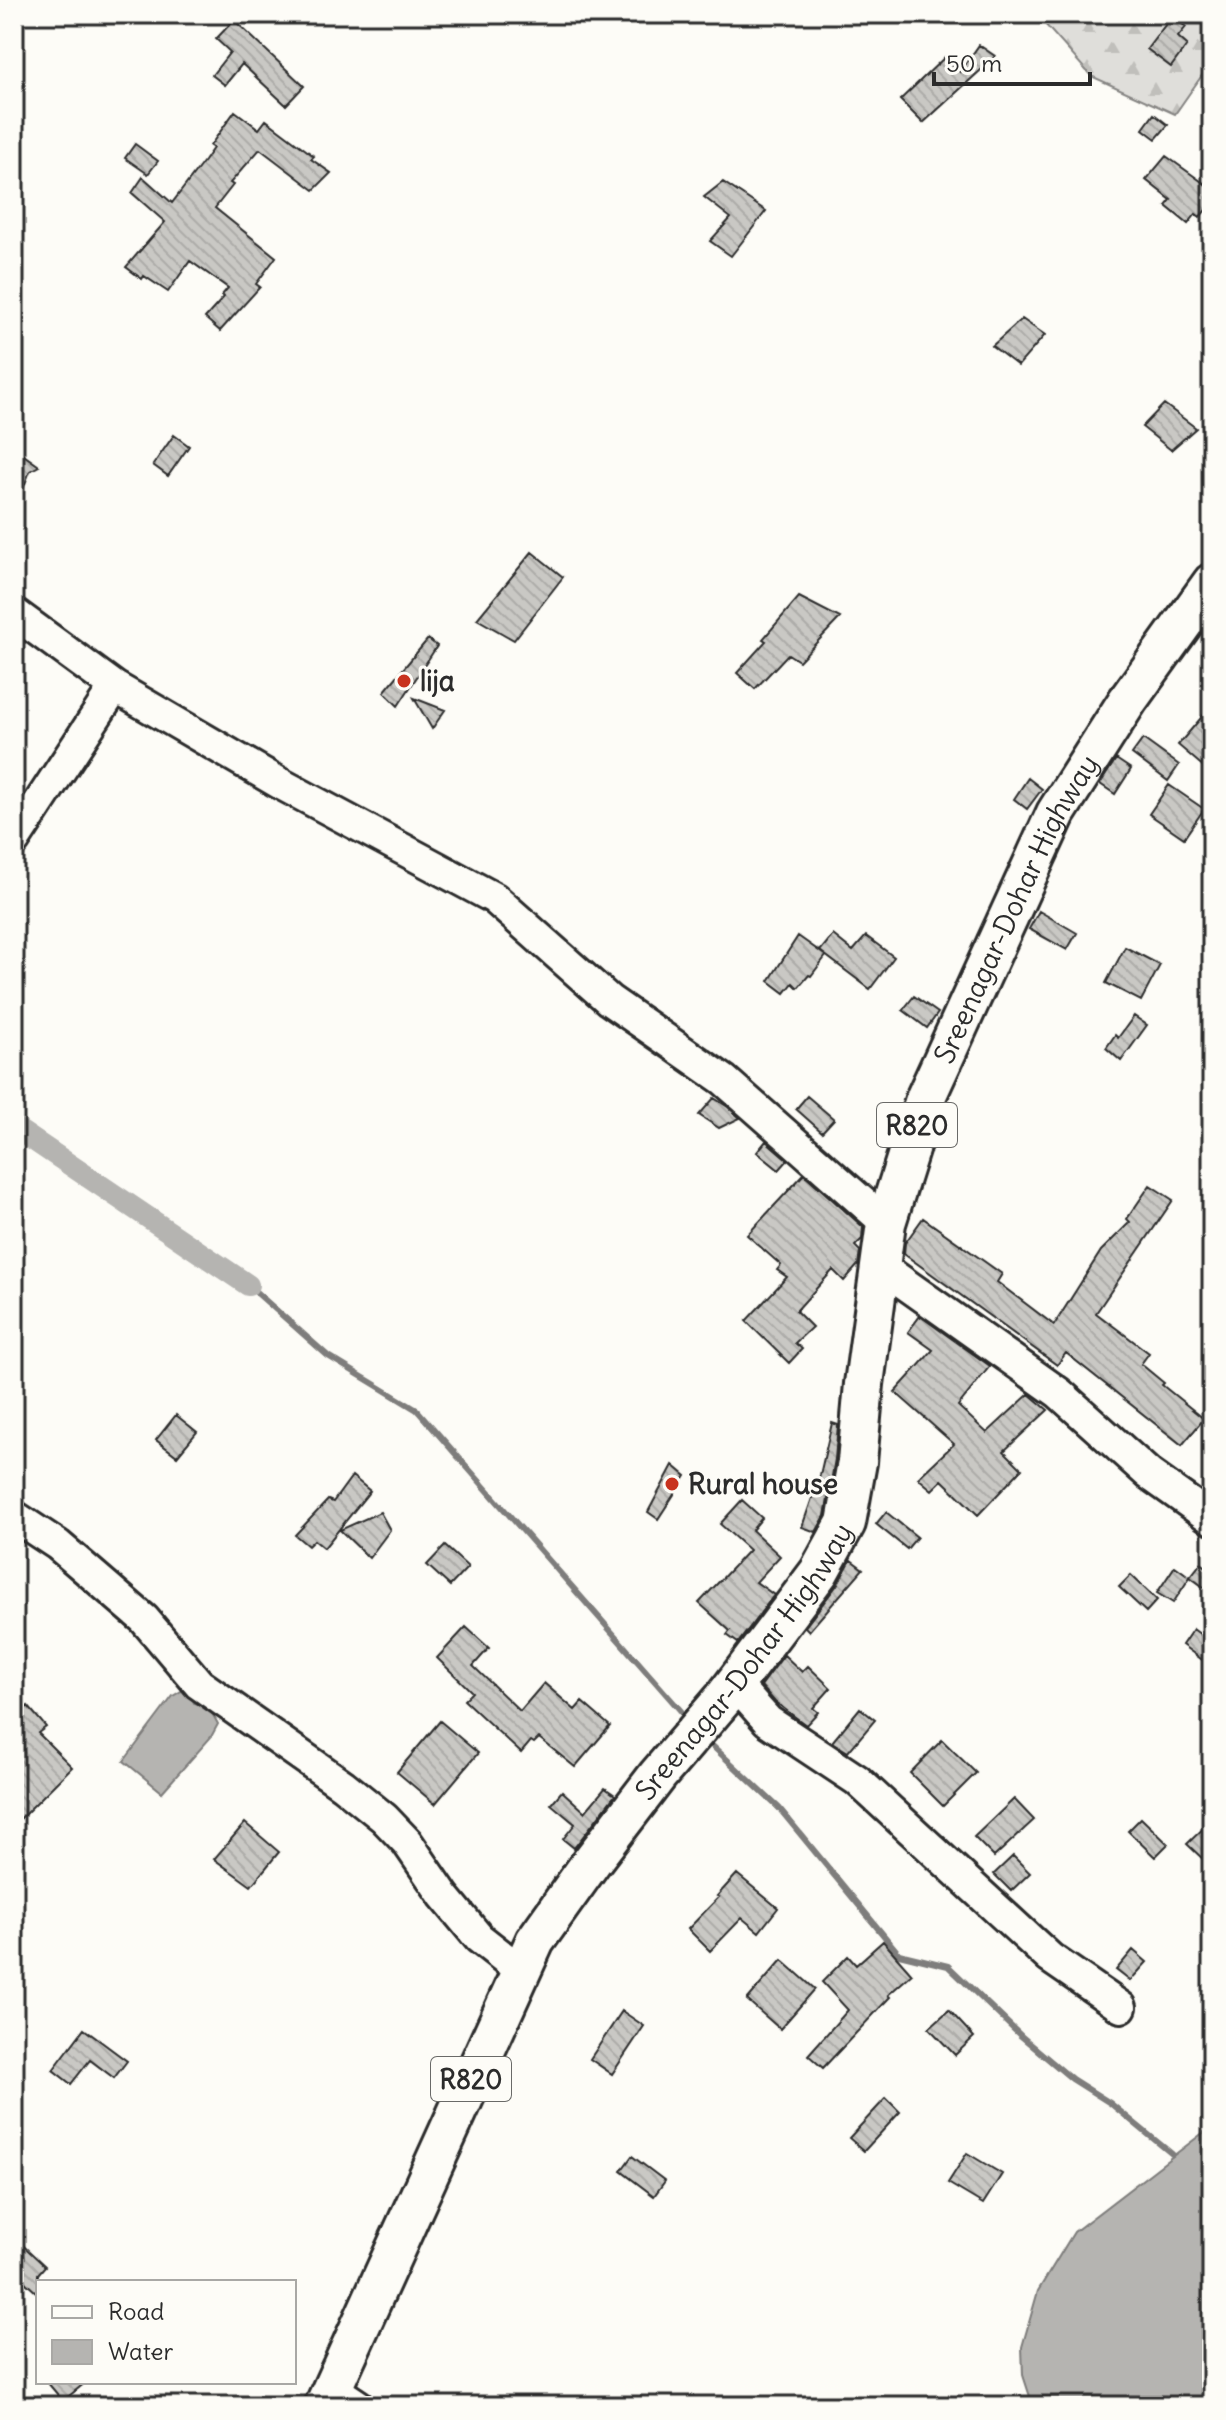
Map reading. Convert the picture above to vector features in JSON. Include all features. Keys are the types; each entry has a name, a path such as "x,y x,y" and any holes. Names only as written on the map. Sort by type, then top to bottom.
{"main road":[{"name":"Sreenagar-Dohar Highway","path":"339,2400 535,1941 658,1775 730,1691 819,1572 846,1523 857,1462 864,1384 886,1223 925,1099 1056,813 1128,700 1212,583"}],"street":[{"path":"14,613 115,687 283,785 494,898 609,1000 724,1080 886,1223"},
{"path":"14,841 115,687"},
{"path":"880,1266 1059,1393 1149,1474 1212,1519"},
{"path":"14,1516 58,1545 144,1619 199,1684 343,1785 384,1818 407,1842 444,1896 479,1938 521,1971"},
{"path":"730,1691 768,1721 857,1780 1050,1958 1121,2007"}],"green space":[{"path":"1036,14 1212,14 1212,61 1175,114 1091,76"}],"water":[{"path":"188,1687 194,1703 208,1706 218,1724 211,1737 162,1792 124,1761 173,1696"},
{"path":"1212,2126 1212,2406 1033,2406 1023,2375 1022,2347 1038,2291 1074,2232"}],"building":[{"path":"1172,16 1186,27 1178,37 1187,45 1171,67 1147,49"},
{"path":"234,20 304,86 286,105 242,64 225,85 212,75 230,52 216,39"},
{"path":"979,45 995,56 984,72 981,70 923,123 900,100 945,57 960,72"},
{"path":"235,111 259,129 266,120 314,156 311,159 331,173 314,190 260,149 230,183 233,185 215,208 276,257 256,284 260,287 220,331 205,318 228,288 190,261 168,292 126,267 165,222 132,193 143,177 172,203 213,148 210,146"},
{"path":"1154,114 1168,125 1156,139 1143,129"},
{"path":"135,144 158,161 148,174 125,158"},
{"path":"1166,156 1212,189 1212,203 1200,217 1196,214 1188,224 1166,206 1171,200 1146,180"},
{"path":"723,182 766,211 731,256 710,241 731,218 704,197"},
{"path":"1022,319 1045,335 1018,366 992,346"},
{"path":"1164,404 1196,428 1171,450 1142,427"},
{"path":"174,435 189,446 168,476 153,465"},
{"path":"14,448 39,466 30,471 15,510"},
{"path":"532,552 563,577 514,640 477,619"},
{"path":"799,597 840,618 799,661 788,654 755,689 737,673"},
{"name":"lija","path":"428,639 437,646 398,706 384,692"},
{"path":"414,698 445,710 432,729"},
{"path":"1212,705 1212,774 1178,745"},
{"path":"1143,739 1179,765 1168,781 1132,754"},
{"path":"1116,759 1131,769 1115,794 1100,784"},
{"path":"1028,778 1042,789 1027,809 1014,799"},
{"path":"1169,785 1204,809 1184,838 1149,814"},
{"path":"1039,911 1077,933 1067,950 1029,929"},
{"path":"833,935 853,951 866,936 894,957 870,989 820,951"},
{"path":"798,936 826,956 798,988 793,983 785,993 769,981"},
{"path":"1125,947 1160,965 1141,1001 1106,983"},
{"path":"914,996 938,1013 927,1028 903,1010"},
{"path":"1134,1016 1147,1025 1121,1061 1106,1048 1115,1035 1118,1038"},
{"path":"807,1096 834,1119 822,1132 796,1109"},
{"path":"714,1098 740,1118 719,1128 699,1115"},
{"path":"766,1141 788,1160 779,1170 757,1152"},
{"path":"804,1174 863,1227 862,1239 855,1246 860,1251 858,1265 844,1281 833,1270 796,1311 812,1327 795,1343 802,1349 789,1363 746,1321 787,1277 777,1270 781,1265 747,1235"},
{"path":"1150,1185 1173,1200 1096,1313 1149,1353 1141,1364 1204,1419 1182,1445 1066,1353 1057,1365 904,1254 905,1243 923,1218 1002,1274 997,1282 1054,1325 1101,1251 1130,1222 1127,1219"},
{"path":"920,1316 990,1366 958,1406 987,1433 1029,1394 1048,1410 1004,1451 1022,1469 978,1515 942,1480 932,1490 918,1478 954,1444 895,1392 933,1350 908,1332"},
{"path":"176,1415 197,1432 177,1456 156,1440"},
{"path":"832,1423 838,1425 835,1459 825,1516 816,1532 802,1527 820,1475"},
{"path":"673,1465 686,1476 658,1519 648,1512"},
{"path":"352,1476 370,1491 324,1548 314,1540 308,1546 295,1535 328,1500 333,1502"},
{"path":"742,1500 762,1518 752,1530 780,1556 756,1582 774,1595 738,1643 727,1635 730,1631 699,1603 749,1550 720,1524"},
{"path":"380,1512 390,1530 369,1558 340,1530"},
{"path":"886,1512 917,1537 907,1549 876,1524"},
{"path":"445,1546 468,1567 450,1586 427,1565"},
{"path":"851,1560 863,1569 809,1631 805,1627 837,1585"},
{"path":"1201,1563 1212,1571 1212,1579 1205,1588 1190,1577"},
{"path":"1175,1566 1190,1577 1173,1603 1157,1593"},
{"path":"1131,1575 1157,1600 1146,1612 1119,1587"},
{"path":"466,1627 489,1648 473,1666 520,1711 544,1683 575,1710 582,1702 610,1726 575,1767 539,1738 534,1743 531,1741 521,1753 464,1700 472,1692 437,1658"},
{"path":"1193,1629 1212,1643 1212,1667 1182,1645"},
{"path":"784,1655 802,1672 808,1666 831,1688 813,1708 818,1712 806,1725 775,1702 761,1686"},
{"path":"28,1706 46,1727 38,1733 72,1767 14,1825 14,1719"},
{"path":"860,1708 875,1720 848,1752 832,1742"},
{"path":"440,1721 478,1753 435,1804 397,1772"},
{"path":"942,1740 976,1773 943,1806 910,1773"},
{"path":"605,1788 615,1795 574,1848 563,1839 575,1824 551,1804 562,1791 585,1812"},
{"path":"1014,1799 1034,1820 994,1857 974,1837"},
{"path":"1141,1818 1168,1844 1155,1857 1128,1831"},
{"path":"1212,1820 1212,1850 1203,1859 1187,1844"},
{"path":"245,1823 279,1852 251,1886 214,1859"},
{"path":"1013,1856 1030,1873 1011,1891 994,1874"},
{"path":"737,1874 778,1908 759,1932 742,1918 710,1951 688,1929"},
{"path":"883,1941 912,1974 888,1995 890,1997 823,2068 808,2055 848,2010 822,1982 848,1956 856,1965"},
{"path":"1133,1950 1147,1962 1130,1981 1116,1970"},
{"path":"782,1960 815,1989 780,2029 747,2000"},
{"path":"949,2010 974,2037 955,2055 929,2028"},
{"path":"622,2011 644,2026 612,2074 590,2059"},
{"path":"84,2029 127,2061 114,2078 90,2060 71,2084 53,2070"},
{"path":"886,2098 900,2112 864,2151 849,2138"},
{"path":"967,2153 1002,2174 983,2204 948,2183"},
{"path":"632,2156 665,2181 654,2196 621,2171"},
{"path":"14,2237 45,2266 38,2274 36,2292 14,2272"},
{"path":"49,2384 84,2384 63,2401"}],"waterway":[{"path":"14,1127 248,1285"},
{"path":"248,1285 328,1356 417,1410 688,1719"},
{"path":"706,1740 779,1808 899,1954 948,1966 1021,2036 1072,2079 1110,2103 1172,2154"}],"place":[{"name":"lija","path":"404,681"},
{"name":"Rural house","path":"672,1484"}]}
